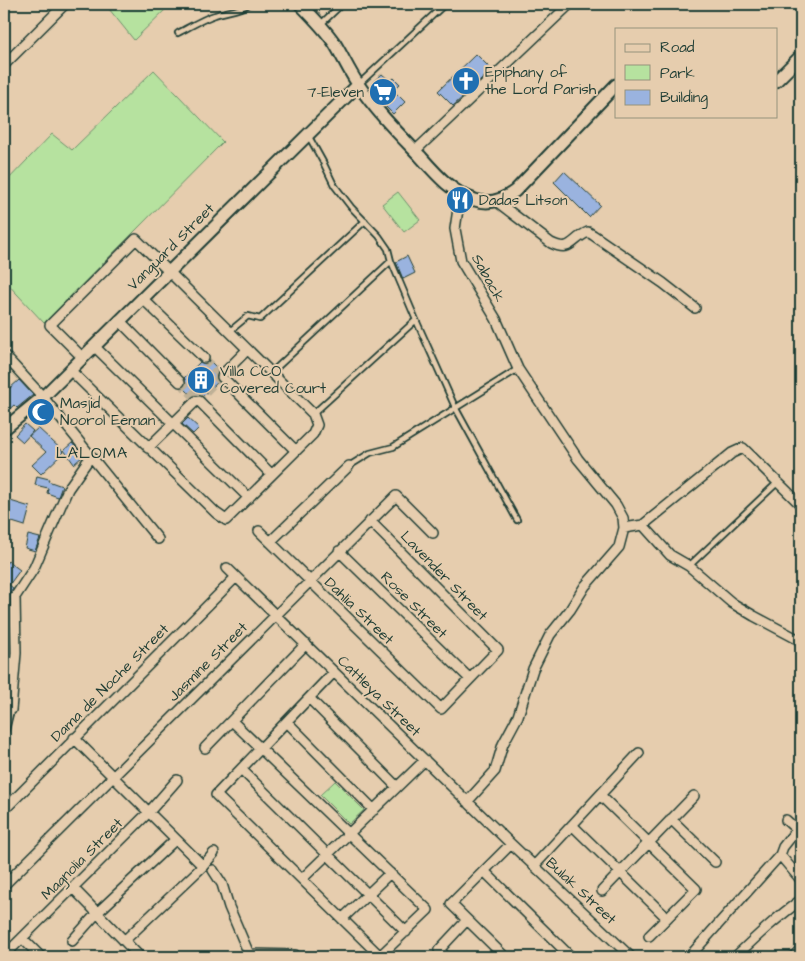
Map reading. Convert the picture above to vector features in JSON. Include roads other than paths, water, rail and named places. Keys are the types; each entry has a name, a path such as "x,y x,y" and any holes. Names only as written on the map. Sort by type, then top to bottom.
{"street":[{"path":"4,66 65,4"},
{"path":"300,4 334,43 358,84 387,120 444,182 464,196 486,202 507,197 522,185 615,87"},
{"path":"415,151 570,4"},
{"path":"778,79 801,56"},
{"name":"Vanguard Street","path":"4,429 70,370 358,84"},
{"name":"Saback","path":"464,196 458,209 455,229 461,261 496,319 518,369 578,459 616,505 623,518 624,528"},
{"path":"496,201 558,247 566,247 588,232 593,234 695,308"},
{"path":"70,370 148,448 222,519 226,520 313,434 317,424 313,414 136,239 50,325 82,357"},
{"path":"142,298 204,358"},
{"path":"119,320 180,382"},
{"path":"94,346 249,498"},
{"path":"247,350 223,375 295,450"},
{"path":"4,356 42,397 158,538"},
{"path":"148,448 197,401 272,474"},
{"path":"467,802 495,771 503,744 518,716 533,669 550,636 585,586 618,547 624,528 643,525 732,453 743,448 801,505"},
{"path":"8,708 16,653 15,597 34,568 68,489 91,456"},
{"path":"270,542 349,466"},
{"name":"Jasmine Street","path":"4,886 396,496 433,533"},
{"name":"Lavender Street","path":"370,521 498,650 470,679"},
{"path":"643,525 670,555 688,566 732,602 801,641"},
{"name":"Dahlia Street","path":"259,531 441,710 470,679"},
{"name":"Rose Street","path":"340,551 470,679"},
{"name":"Cattleya Street","path":"227,568 511,844"},
{"name":"Dama de Noche Street","path":"4,810 236,577"},
{"path":"205,748 306,644"},
{"path":"232,721 260,749 428,910 380,956 216,795 260,749 334,672"},
{"path":"309,698 397,787"},
{"path":"286,722 374,810"},
{"path":"74,738 203,866"},
{"path":"534,866 639,752"},
{"path":"302,879 425,760"},
{"path":"241,769 406,932"},
{"name":"Magnolia Street","path":"4,956 149,812 177,780"},
{"path":"600,795 696,889 649,936"},
{"path":"602,891 694,796"},
{"path":"671,819 715,862"},
{"path":"689,957 780,856 783,847 800,830 786,820"},
{"path":"572,825 667,918"},
{"path":"72,941 98,913 176,839"},
{"path":"505,957 451,904 511,844"},
{"name":"Bulak Street","path":"511,844 631,957"},
{"path":"124,941 203,866 214,853"},
{"path":"780,856 801,880"},
{"path":"213,870 222,884 246,956 295,955"},
{"path":"484,871 571,957"},
{"path":"342,919 390,873"},
{"path":"72,888 140,957"},
{"path":"735,957 763,930 801,900"},
{"path":"446,957 440,950 468,920"},
{"path":"22,938 41,957"},
{"path":"793,957 801,949"}],"lane":[{"path":"178,33 212,16 228,10 243,8 249,4"},
{"path":"320,25 342,4"},
{"path":"358,84 445,4"},
{"path":"307,134 334,185 379,236 388,249 416,320 455,407 517,520"},
{"path":"229,332 248,316 260,319 365,221"},
{"path":"270,373 392,261"},
{"path":"313,414 416,320"},
{"path":"349,466 370,453 393,447 518,369"},
{"path":"688,566 777,483"},
{"path":"4,738 8,708"}],"tunnel":[{"path":"204,358 222,377"},
{"path":"196,401 223,374"},
{"path":"180,382 199,401"}],"place":[{"name":"Epiphany of the Lord Parish","path":"466,81"},
{"name":"7-Eleven","path":"383,92"},
{"name":"Dadas Litson","path":"460,200"},
{"name":"Villa CCO Covered Court","path":"201,380"},
{"name":"Masjid Noorol Eeman","path":"41,412"}],"district":[{"name":"LALOMA","path":"92,453"}]}
